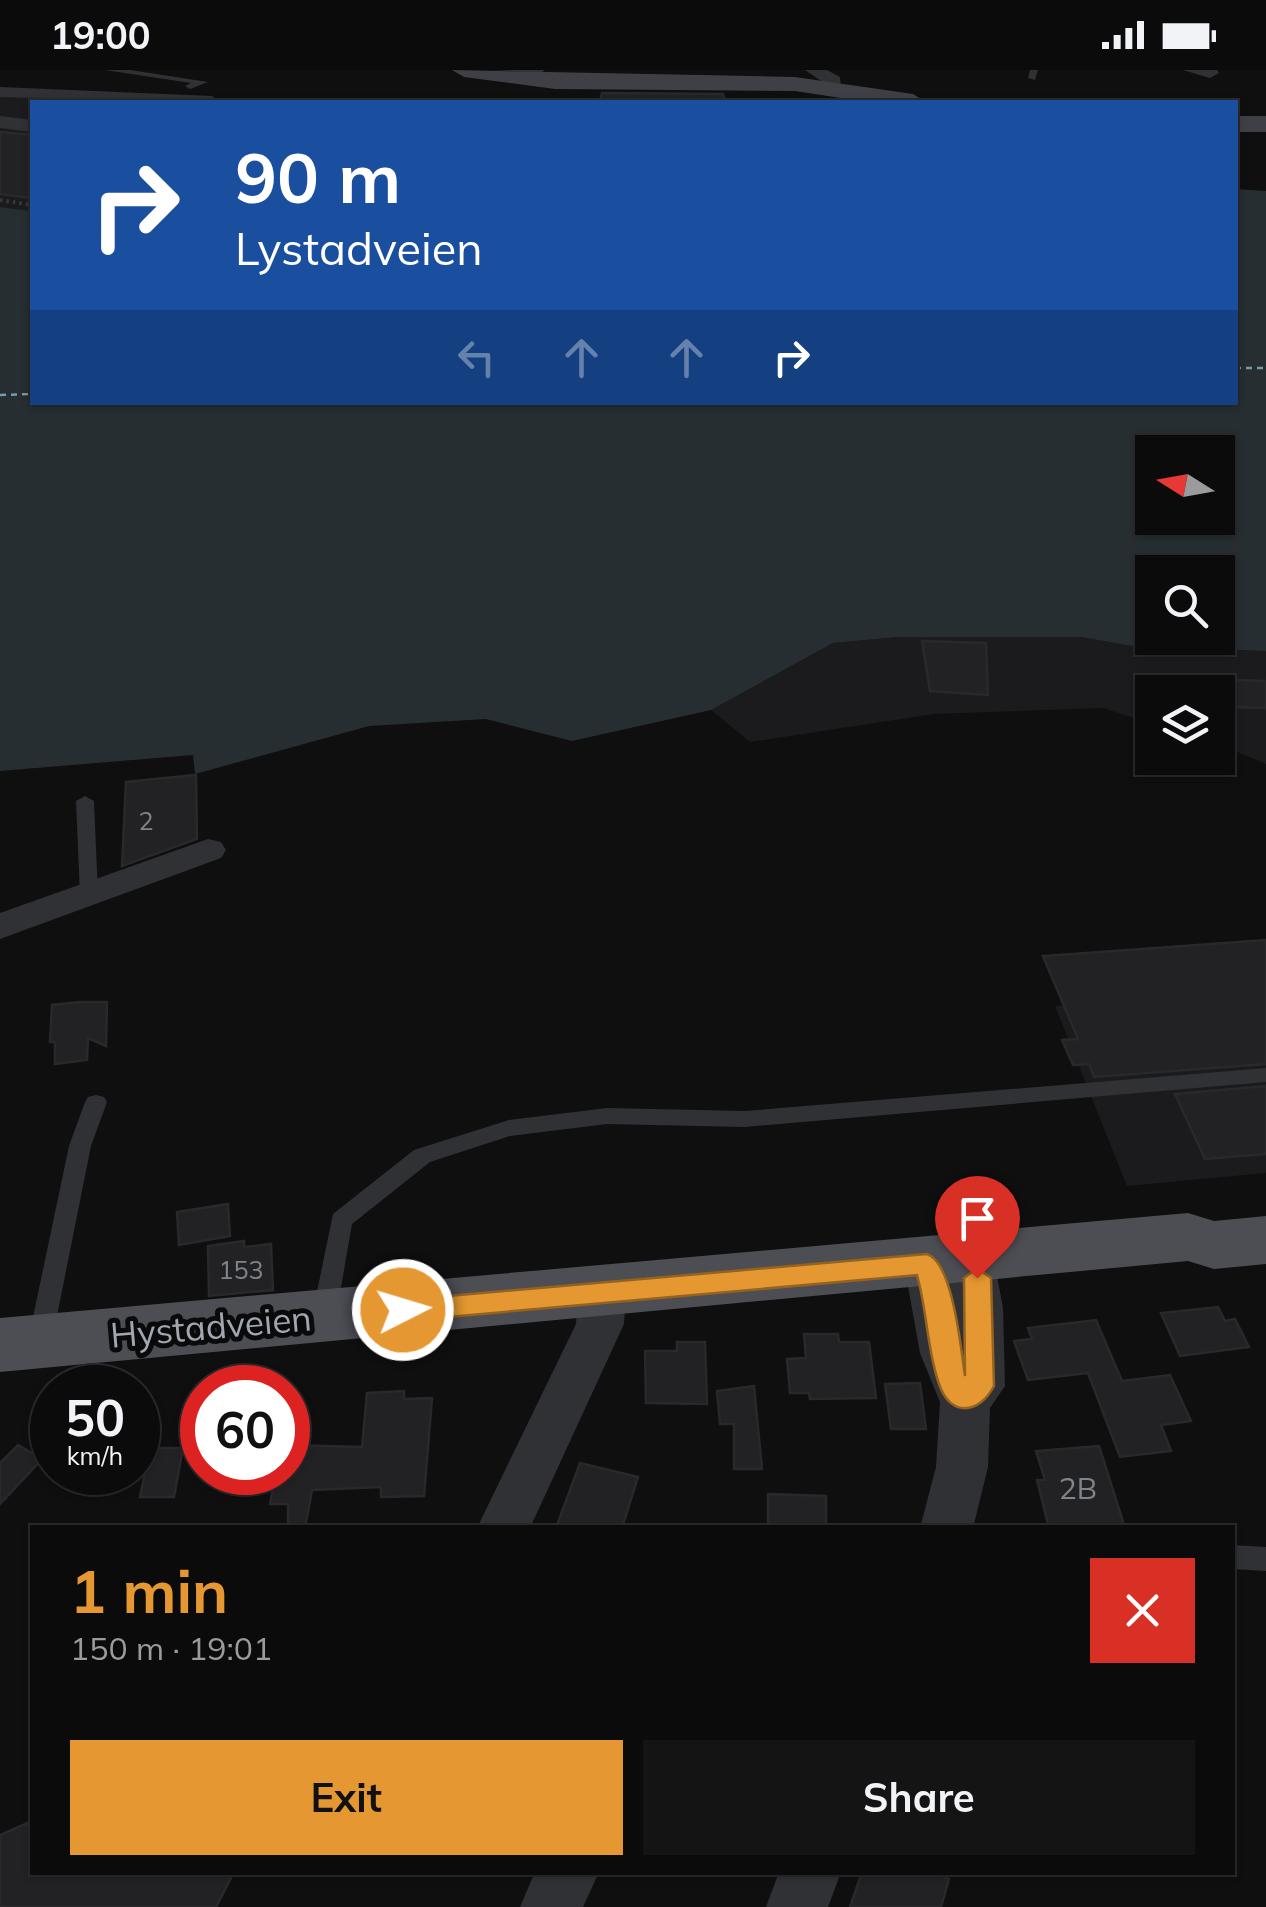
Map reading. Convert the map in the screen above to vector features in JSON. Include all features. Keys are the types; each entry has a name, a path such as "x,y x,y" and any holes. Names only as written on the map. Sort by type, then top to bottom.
{"main road":[{"path":"464,70 555,82 671,90 823,79 905,100"},
{"path":"1238,124 1266,124"},
{"name":"Hystadveien","path":"1188,1237 1204,1226 1266,1214"},
{"name":"Hystadveien","path":"20,1344 949,1262 1188,1237 1214,1245 1266,1240"}],"street":[{"path":"0,92 170,100"},
{"path":"0,122 30,126"},
{"path":"0,927 208,850"},
{"path":"947,1525 962,1468 966,1400 952,1383 941,1310 949,1262"},
{"path":"504,1525 600,1324 602,1293"},
{"path":"551,1907 567,1875"},
{"path":"797,1907 809,1875"}],"lane":[{"path":"109,70 204,82 190,86"},
{"path":"498,70 541,70"},
{"path":"85,801 90,895"},
{"path":"324,1318 341,1220 422,1156 509,1128 607,1116 745,1120 1266,1075"},
{"path":"20,1344 96,1102"},
{"path":"1235,1556 1266,1559"}],"path":[{"path":"0,200 30,205"}],"shaded area":[{"path":"0,92 160,100 30,100 30,211 0,207"},
{"path":"1238,189 1266,191 1266,651 1235,650 1235,555 1135,555 1135,646 1081,637 898,637 833,643 711,710 572,741 486,719 369,726 195,774 193,755 0,771 0,207 30,211 30,405 1238,405"},
{"path":"898,637 1081,637 1135,646 1135,655 1235,655 1235,650 1266,651 1266,764 1235,751 1235,675 1135,675 1135,718 1103,708 934,714 750,742 711,710 833,643"},
{"path":"1266,991 1266,1173 1127,1186 1055,1006"}],"building":[{"path":"602,93 723,94 725,100 600,100"},
{"path":"0,132 30,135 30,198 0,194"},
{"path":"922,641 986,643 988,695 930,691"},
{"path":"1235,680 1266,681 1266,708 1235,707"},
{"path":"196,775 197,839 122,866 126,782"},
{"path":"1266,940 1266,1064 1094,1077 1089,1064 1073,1065 1062,1040 1078,1039 1043,956"},
{"path":"107,1002 106,1046 88,1038 87,1060 55,1064 55,1042 50,1042 52,1005"},
{"path":"1266,1086 1266,1154 1205,1159 1175,1094"},
{"path":"228,1204 230,1236 179,1245 177,1212"},
{"path":"244,1241 244,1247 271,1244 273,1290 209,1296 208,1246"},
{"path":"1218,1307 1225,1321 1235,1319 1249,1347 1180,1356 1161,1313"},
{"path":"1096,1320 1122,1381 1170,1375 1191,1421 1161,1425 1171,1451 1120,1457 1088,1373 1028,1380 1014,1341 1032,1339 1028,1328"},
{"path":"804,1334 838,1334 839,1342 869,1342 876,1398 810,1399 809,1393 790,1393 787,1359 806,1358"},
{"path":"677,1342 705,1342 707,1404 646,1403 645,1351 677,1351"},
{"path":"920,1383 926,1429 891,1429 885,1384"},
{"path":"754,1386 762,1469 734,1469 734,1424 720,1424 717,1391"},
{"path":"404,1391 404,1399 432,1398 424,1496 381,1497 381,1487 312,1490 306,1525 288,1525 288,1504 270,1504 272,1495 310,1495 310,1446 362,1447 367,1393"},
{"path":"18,1445 30,1452 30,1472 0,1504 0,1463"},
{"path":"1099,1446 1124,1525 1048,1525 1037,1480 1045,1480 1036,1451"},
{"path":"160,1448 180,1448 174,1497 140,1497 160,1495"},
{"path":"580,1463 638,1477 623,1525 557,1525"},
{"path":"768,1494 826,1496 826,1525 768,1525"},
{"path":"30,1822 30,1875 232,1875 216,1907 0,1907 0,1835"},
{"path":"861,1875 940,1875 949,1879 941,1907 850,1907"}],"ferry route":[{"path":"1238,368 1266,368"},
{"path":"0,395 30,394"}],"route":[{"path":"403,1310 927,1264 941,1310 952,1383 966,1400 980,1386 977,1278"}]}
